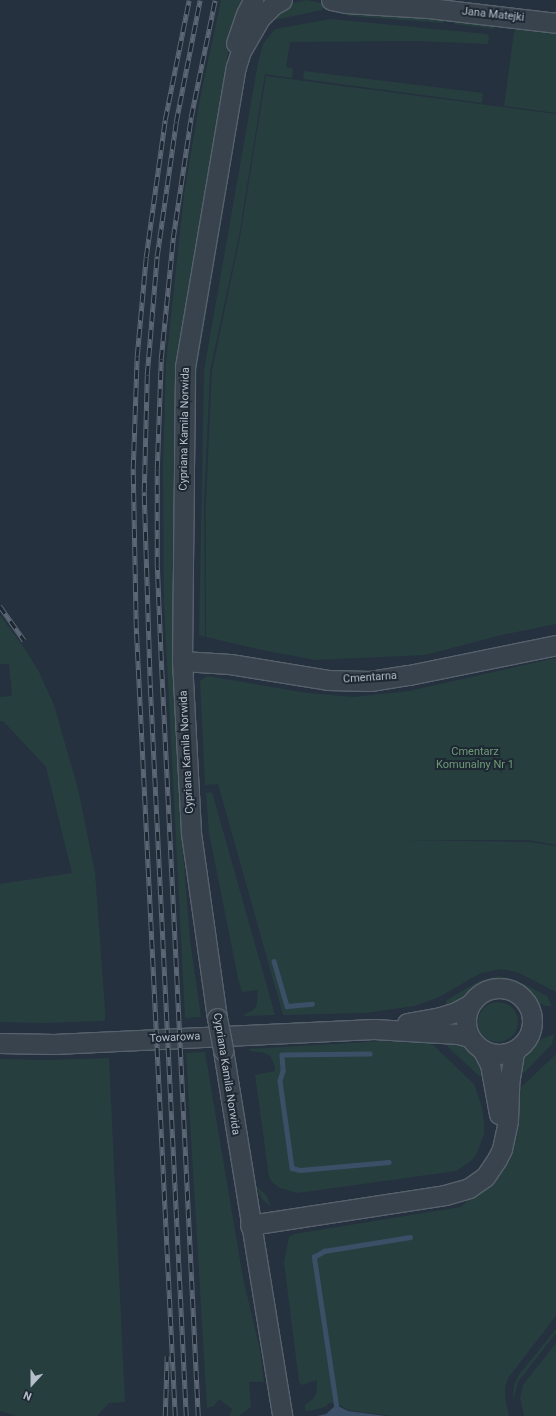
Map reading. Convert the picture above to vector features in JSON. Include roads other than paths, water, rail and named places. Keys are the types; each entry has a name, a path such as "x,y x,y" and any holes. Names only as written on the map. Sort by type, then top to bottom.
{"street":[{"name":"Cypriana Kamila Norwida","path":"232,86 234,51 239,34 253,0"},
{"name":"Cypriana Kamila Norwida","path":"282,0 273,5 261,17 241,51 232,86 185,367 182,661 191,832 217,1018 282,1416"},
{"name":"Jana Matejki","path":"331,0 360,5 430,8 489,7 556,22"},
{"name":"Jana Matejki","path":"391,0 430,8"},
{"name":"Cmentarna","path":"182,661 230,664 328,680 370,681 409,675 556,645"},
{"path":"483,1051 498,1055 514,1052 525,1042 532,1025 532,1014 521,996 512,991 493,988 483,991 475,997 469,1005 466,1015 465,1026 469,1037 472,1042 483,1051 490,1064 495,1084 502,1134 502,1149"},
{"name":"Towarowa","path":"374,1029 440,1018 469,1005"},
{"name":"Towarowa","path":"0,1043 54,1044 374,1029 458,1034 469,1037"},
{"path":"250,1225 446,1195 469,1188 485,1177 502,1149 508,1120 509,1084 514,1052"}],"water":[{"path":"336,1405 348,1411 386,1416 317,1416 326,1414"}],"waterway":[{"path":"274,961 287,1006 312,1004"},
{"path":"370,1054 282,1055 283,1071 280,1081 292,1168 300,1170 389,1162"},
{"path":"336,1405 314,1257 324,1251 410,1237"}],"railway":[{"path":"175,1416 136,628 133,469 137,356 146,257 165,120 189,0"},
{"path":"186,1416 150,685 144,492 147,375 157,256 176,122 200,0"},
{"path":"198,1416 161,660 157,566 157,470 161,359 173,238 191,117 215,0"},
{"path":"0,606 24,640"},
{"path":"165,1416 167,1356"}],"park label":[{"name":"Cmentarz Komunalny Nr 1","path":"475,759"}]}
